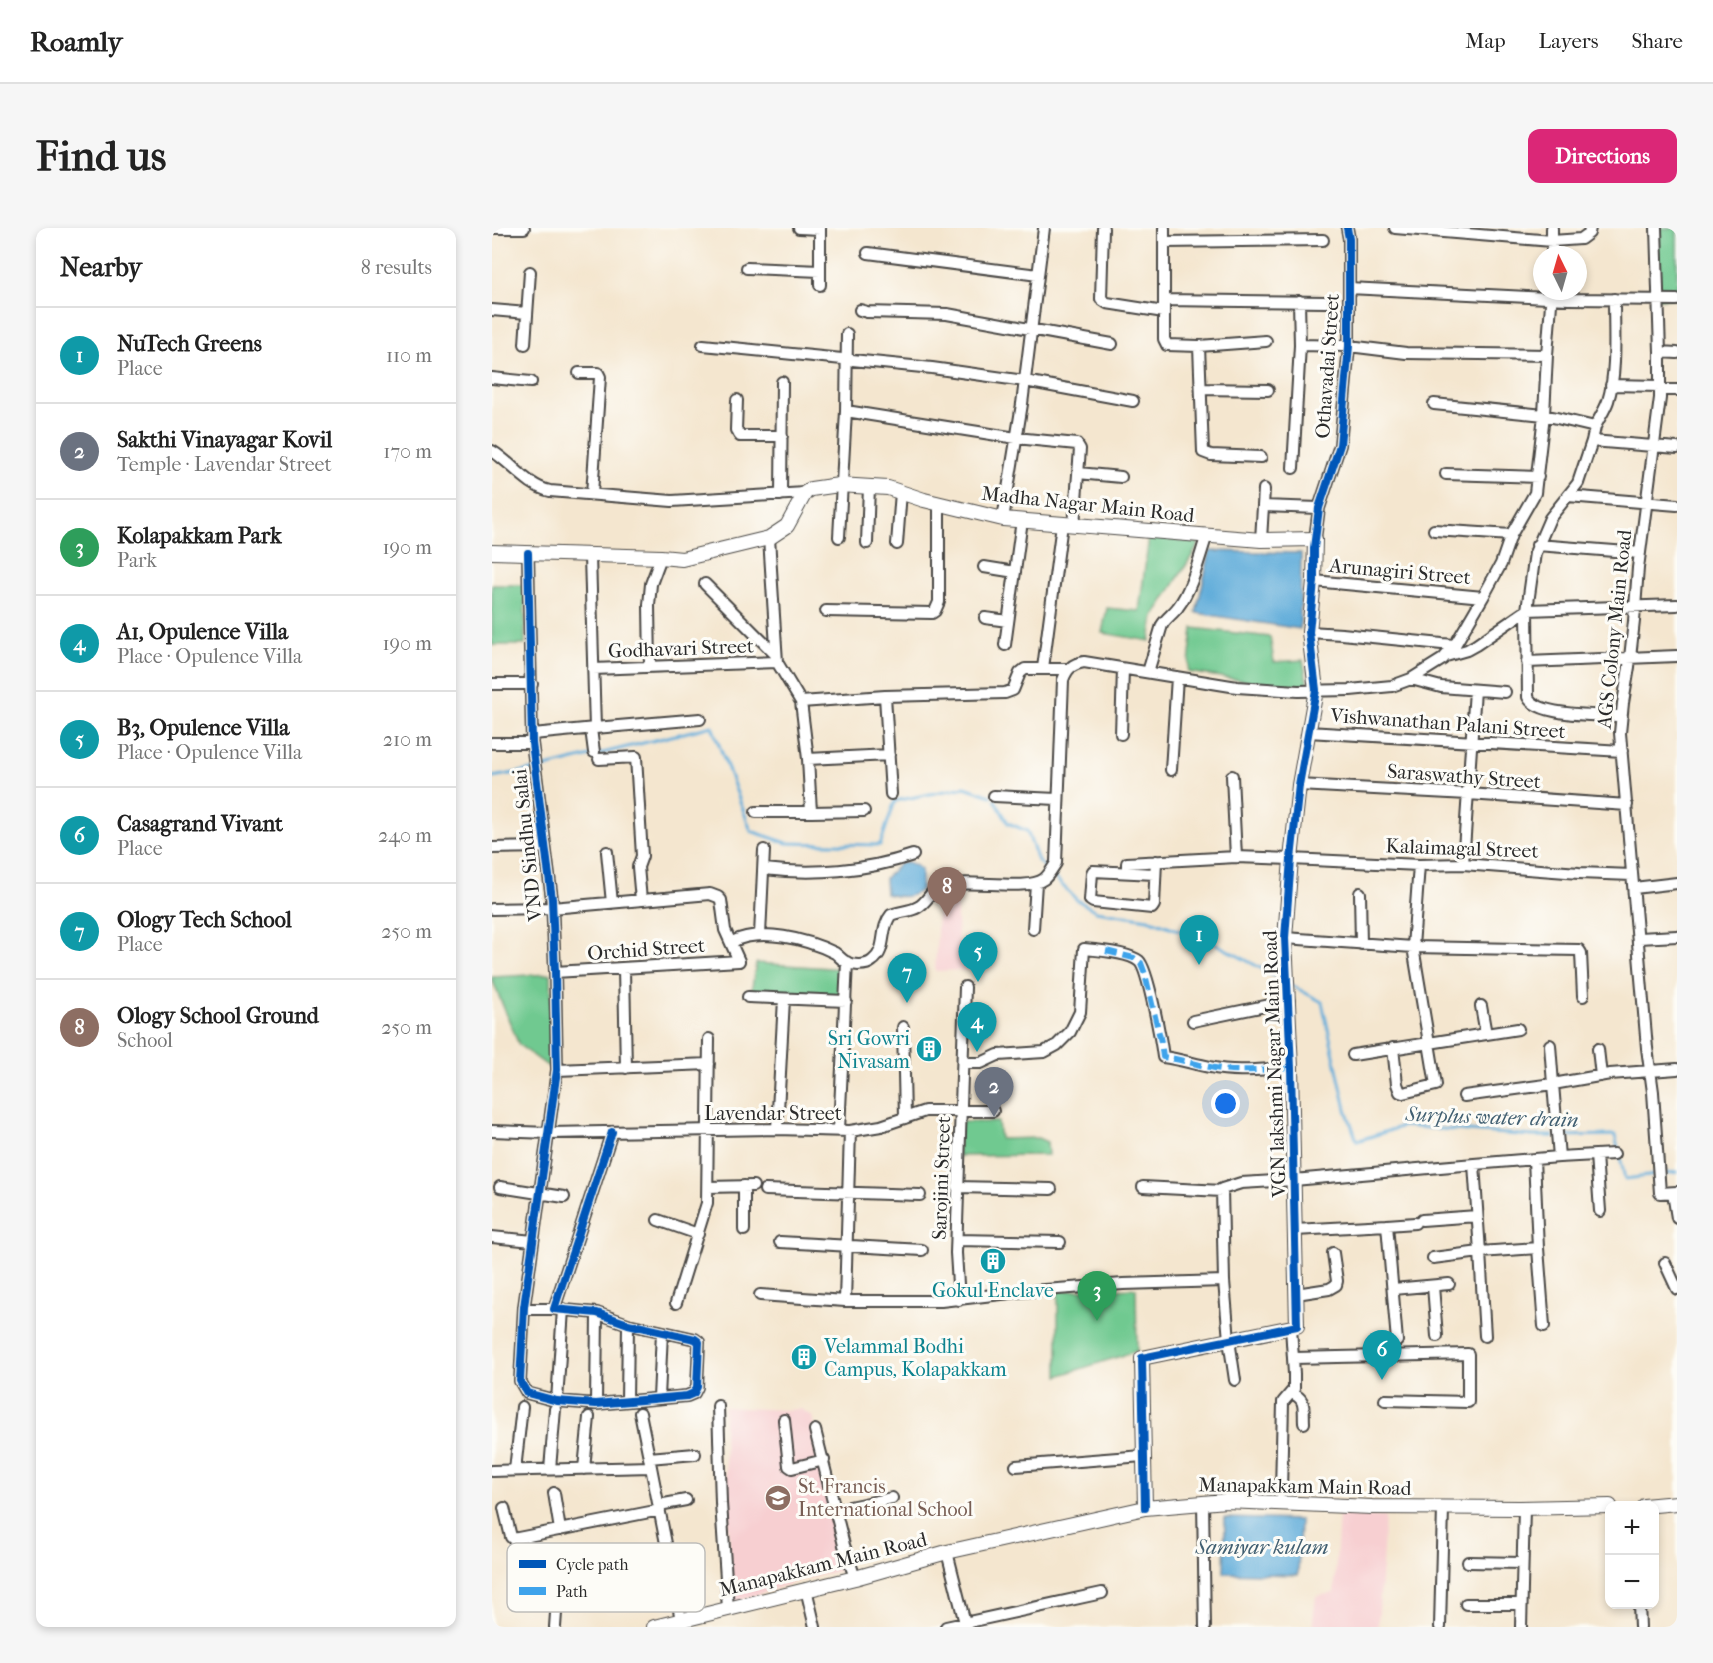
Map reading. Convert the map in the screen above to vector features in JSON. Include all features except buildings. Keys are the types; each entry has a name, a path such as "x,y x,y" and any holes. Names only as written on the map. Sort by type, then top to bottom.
{"street":[{"path":"492,228 524,228"},
{"path":"799,228 820,228 820,285"},
{"path":"1003,519 1044,228"},
{"path":"1103,228 1101,299 1107,303 1164,312"},
{"path":"1164,228 1164,339 1167,345 1199,346 1266,341"},
{"name":"Othavadai Street","path":"1315,539 1319,508 1340,445 1349,346 1349,239 1347,228"},
{"path":"1395,228 1552,241 1581,238 1589,233 1590,228"},
{"path":"1552,228 1552,246"},
{"name":"AGS Colony Main Road","path":"1656,228 1660,388 1620,734 1660,1193 1675,1192"},
{"path":"1164,242 1323,240"},
{"path":"868,253 1038,275"},
{"path":"747,268 820,271"},
{"path":"525,344 530,272"},
{"path":"1349,288 1533,293"},
{"path":"1587,297 1677,300"},
{"path":"1614,299 1614,348 1607,403 1595,427 1578,483 1550,518 1537,545 1527,610 1527,662 1528,697 1531,703 1538,707 1555,712 1622,716"},
{"path":"1164,300 1326,302"},
{"path":"1446,656 1483,597 1501,564 1511,535 1535,493 1544,415 1546,355 1551,300"},
{"path":"1293,468 1300,345 1299,301"},
{"path":"492,310 527,313"},
{"path":"860,310 947,314 1112,344"},
{"path":"839,537 846,411 847,334"},
{"path":"703,345 847,359 1024,381 1133,401"},
{"path":"1300,345 1349,346 1406,353 1546,355"},
{"path":"1199,346 1203,452 1261,457"},
{"path":"1660,352 1677,353"},
{"path":"579,373 598,373 600,377 592,494"},
{"path":"492,378 531,382"},
{"path":"781,495 782,382"},
{"path":"1611,385 1677,390"},
{"path":"1201,389 1269,390"},
{"path":"737,400 736,430 740,435 782,436"},
{"path":"1434,404 1544,415 1595,427"},
{"path":"846,411 1016,438 1077,444 1080,449 1078,473 1043,668"},
{"path":"1592,441 1677,448"},
{"path":"492,451 504,458 540,489 672,501 805,493"},
{"path":"1078,473 1121,477"},
{"path":"1446,474 1538,477"},
{"name":"Madha Nagar Main Road","path":"805,493 811,489 842,485 869,486 888,488 939,504 1003,519 1261,540 1315,539"},
{"path":"867,543 869,486"},
{"path":"1261,540 1264,489"},
{"path":"897,544 901,492"},
{"path":"492,552 661,556 682,559 769,538 787,526 805,493"},
{"path":"1568,496 1677,505"},
{"path":"826,611 932,613 935,611 939,602 939,504"},
{"path":"1263,506 1319,508"},
{"path":"1005,645 1022,520"},
{"path":"1434,530 1511,535"},
{"path":"1148,672 1162,625 1177,609 1184,597 1207,535"},
{"path":"769,538 777,658"},
{"name":"VGN lakshmi Nagar Main Road","path":"1291,1327 1296,1326 1296,1294 1291,1068 1285,938 1299,785 1316,690 1309,632 1315,539"},
{"path":"1537,545 1640,553"},
{"name":"VND Sindhu Salai","path":"528,553 533,739 552,908 557,1070 524,1308 520,1381 527,1393 556,1405 596,1404 687,1396 694,1393 697,1387 699,1342 695,1339 662,1332"},
{"path":"590,556 593,729 596,755 636,757 642,856 638,867 641,900"},
{"path":"650,666 651,584 661,556"},
{"path":"984,567 1015,572"},
{"name":"Arunagiri Street","path":"1314,581 1483,597"},
{"path":"705,584 777,658"},
{"path":"492,909 552,908 710,894 721,900 725,930 732,942 739,938 760,935 802,941 837,955 847,962 866,965 874,960 882,949 885,925 891,915 916,908 930,893 943,885 993,883 1028,885 1043,880 1048,875 1056,863 1063,680 1068,669 1074,664 1084,662 1237,687 1350,690 1392,686 1411,679 1446,656 1476,645 1527,610 1677,605"},
{"path":"985,618 1008,621"},
{"path":"1309,632 1455,645"},
{"path":"1527,662 1677,656"},
{"name":"Godhavari Street","path":"593,669 777,658 801,702 808,759 811,812"},
{"path":"801,702 885,696 1005,693 1013,690 1022,670 1028,668 1068,669"},
{"path":"1121,734 1123,669"},
{"path":"1171,770 1177,677"},
{"path":"1411,679 1435,686 1505,692"},
{"path":"492,684 532,684"},
{"path":"1463,864 1476,690"},
{"path":"885,696 891,794"},
{"path":"492,743 593,729 700,719"},
{"name":"Vishwanathan Palani Street","path":"1308,732 1622,751"},
{"path":"808,759 889,755"},
{"path":"1232,776 1236,858"},
{"name":"Saraswathy Street","path":"1299,785 1627,805"},
{"path":"994,796 1057,800"},
{"path":"756,812 864,811"},
{"path":"492,848 545,847"},
{"path":"760,935 764,850"},
{"path":"607,852 612,903"},
{"path":"764,869 825,872 900,860 913,855"},
{"name":"Kalaimagal Street","path":"1127,867 1156,861 1236,858 1419,865 1463,864 1632,875"},
{"path":"1155,874 1127,867 1093,871 1090,900 1152,908 1154,904 1156,861"},
{"path":"1393,1048 1398,1089 1403,1093 1436,1085 1413,947 1419,865"},
{"path":"1033,929 1036,883"},
{"path":"1634,888 1677,883"},
{"path":"1360,893 1361,944"},
{"path":"1639,938 1677,936"},
{"path":"1285,938 1413,947 1579,950 1583,996"},
{"name":"Orchid Street","path":"555,972 739,961 732,942"},
{"path":"964,1061 981,1063 998,1055 1044,1052 1057,1045 1070,1032 1080,1012 1084,949 1106,951 1134,958 1141,963 1163,1057 1180,1059 1210,1068 1243,1071 1291,1068"},
{"path":"845,1301 848,1246 845,1130 847,962"},
{"path":"624,969 626,1068"},
{"name":"Sarojini Street","path":"959,1300 957,1187 964,1061 965,987"},
{"path":"1193,1021 1288,995"},
{"path":"748,997 846,1001"},
{"path":"777,1129 784,999"},
{"path":"1481,1006 1486,1034"},
{"path":"903,1027 905,1118"},
{"path":"1353,1055 1518,1029"},
{"path":"676,1303 707,1206 709,1039"},
{"path":"1550,1045 1559,1157"},
{"path":"1598,1049 1601,1076"},
{"path":"557,1070 709,1064"},
{"path":"1464,1096 1601,1076 1677,1069"},
{"name":"Lavendar Street","path":"492,1131 549,1133 845,1130 881,1126 925,1111 993,1111"},
{"path":"550,1469 556,1405 559,1309 612,1132"},
{"path":"1143,1187 1222,1191 1222,1189 1241,1183 1614,1154"},
{"path":"1596,1155 1600,1211"},
{"path":"1534,1159 1544,1326"},
{"path":"1474,1164 1485,1336"},
{"path":"708,1187 749,1186 744,1230"},
{"path":"500,1187 564,1197"},
{"path":"957,1187 1051,1189"},
{"path":"765,1190 920,1195"},
{"path":"1222,1191 1224,1281 1235,1380"},
{"path":"1675,1192 1677,1218"},
{"path":"1295,1230 1387,1225 1477,1216"},
{"path":"658,1220 698,1234"},
{"path":"1387,1225 1397,1341"},
{"path":"492,1237 533,1241"},
{"path":"957,1240 1060,1242"},
{"path":"780,1242 922,1250"},
{"path":"1433,1258 1538,1248"},
{"path":"1296,1294 1329,1289 1336,1285 1333,1252"},
{"path":"1665,1263 1677,1289"},
{"path":"760,1295 845,1301 959,1300 1019,1292 1123,1284 1224,1281"},
{"path":"1393,1289 1449,1284"},
{"path":"1433,1286 1437,1336"},
{"path":"524,1308 597,1313 628,1324 662,1332 659,1398"},
{"path":"596,1404 597,1313"},
{"path":"627,1401 628,1324"},
{"path":"1145,1508 1142,1358 1291,1327 1294,1389 1283,1402 1281,1492"},
{"path":"1294,1358 1468,1354 1468,1402 1385,1401"},
{"path":"1290,1393 1303,1400 1304,1423"},
{"path":"718,1406 728,1609"},
{"path":"515,1470 522,1407"},
{"path":"640,1413 666,1543"},
{"path":"584,1469 589,1417"},
{"path":"784,1420 789,1466 792,1468 824,1460"},
{"path":"815,1430 844,1545 855,1578"},
{"path":"492,1470 584,1469 650,1462 695,1454"},
{"path":"1016,1466 1143,1456"},
{"path":"554,1493 560,1530"},
{"path":"836,1510 892,1498"},
{"path":"504,1508 512,1538 560,1530 686,1500"},
{"name":"Manapakkam Main Road","path":"654,1627 855,1578 947,1552 1145,1508 1226,1501 1443,1508 1605,1506"},
{"path":"1203,1502 1205,1627"},
{"path":"1659,1505 1677,1503"},
{"path":"1440,1627 1443,1508"},
{"path":"1521,1627 1524,1508"},
{"path":"947,1552 965,1625"},
{"path":"1468,1562 1522,1563"},
{"path":"806,1589 815,1627"},
{"path":"946,1627 965,1625 1102,1593"},
{"path":"1466,1604 1521,1604"},
{"path":"1639,1609 1640,1627"},
{"path":"555,1627 556,1612"},
{"path":"679,1612 681,1620"}],"shaded area":[{"path":"956,888 958,943 980,943 980,948 974,948 969,970 935,971 939,892"},
{"name":"St. Francis International School","path":"724,1407 801,1409 812,1416 825,1479 849,1568 802,1580 732,1603"},
{"path":"1339,1515 1385,1517 1378,1627 1312,1627 1316,1596 1334,1593"}],"green space":[{"path":"1656,228 1677,228 1677,298 1658,299"},
{"path":"1149,537 1200,543 1154,616 1150,641 1102,633 1107,608 1139,611"},
{"path":"492,585 525,585 525,645 492,645"},
{"path":"1193,628 1270,637 1274,662 1303,660 1308,686 1273,685 1188,672"},
{"path":"756,963 844,969 841,997 751,993"},
{"path":"551,974 553,1070 519,1045 492,979 492,977"},
{"path":"960,1122 998,1122 1000,1139 1038,1138 1047,1142 1048,1155 958,1156"},
{"path":"1136,1288 1137,1351 1058,1376 1058,1291"}],"water":[{"path":"1210,551 1301,553 1300,629 1196,613"},
{"path":"908,862 921,870 921,890 913,895 886,894 885,878 901,863"},
{"name":"Samiyar kulam","path":"1225,1518 1300,1520 1298,1575 1224,1573"}],"waterway":[{"name":"Surplus water drain","path":"538,769 712,726 751,831 787,843 880,845 895,801 965,787 991,796"},
{"name":"Surplus water drain","path":"492,777 532,770"},
{"name":"Surplus water drain","path":"995,800 1008,823 1027,831 1038,861 1077,900 1096,911 1148,919 1214,943 1283,980"},
{"name":"Surplus water drain","path":"1291,985 1322,1002 1346,1109 1357,1141 1403,1126 1553,1136"},
{"name":"Surplus water drain","path":"1560,1136 1615,1135 1625,1179 1656,1175"},
{"name":"Surplus water drain","path":"1663,1174 1677,1172"}],"marked path":[{"path":"1106,951 1134,958 1141,963 1163,1057 1230,1070 1291,1068"}],"cycle path":[{"path":"1145,1508 1142,1358 1297,1326 1291,1068 1285,938 1299,785 1316,690 1309,632 1314,581 1314,548 1319,508 1340,445 1349,346 1349,239 1347,228"},
{"path":"528,553 532,743 552,899 557,1070 524,1307 520,1381 527,1393 557,1401 596,1404 687,1396 694,1393 697,1387 699,1342 695,1339 628,1324 597,1313 554,1309 612,1132"}],"place":[{"name":"Ology School Ground","path":"947,917"},
{"name":"NuTech Greens","path":"1199,965"},
{"name":"B3, Opulence Villa","path":"978,982"},
{"name":"Ology Tech School","path":"907,1003"},
{"name":"Sri Gowri Nivasam","path":"929,1049"},
{"name":"A1, Opulence Villa","path":"977,1052"},
{"name":"Sakthi Vinayagar Kovil","path":"994,1117"},
{"name":"Gokul Enclave","path":"993,1261"},
{"name":"Kolapakkam Park","path":"1097,1321"},
{"name":"Velammal Bodhi Campus, Kolapakkam","path":"804,1357"},
{"name":"Casagrand Vivant","path":"1382,1380"},
{"name":"St. Francis International School","path":"778,1498"}]}
